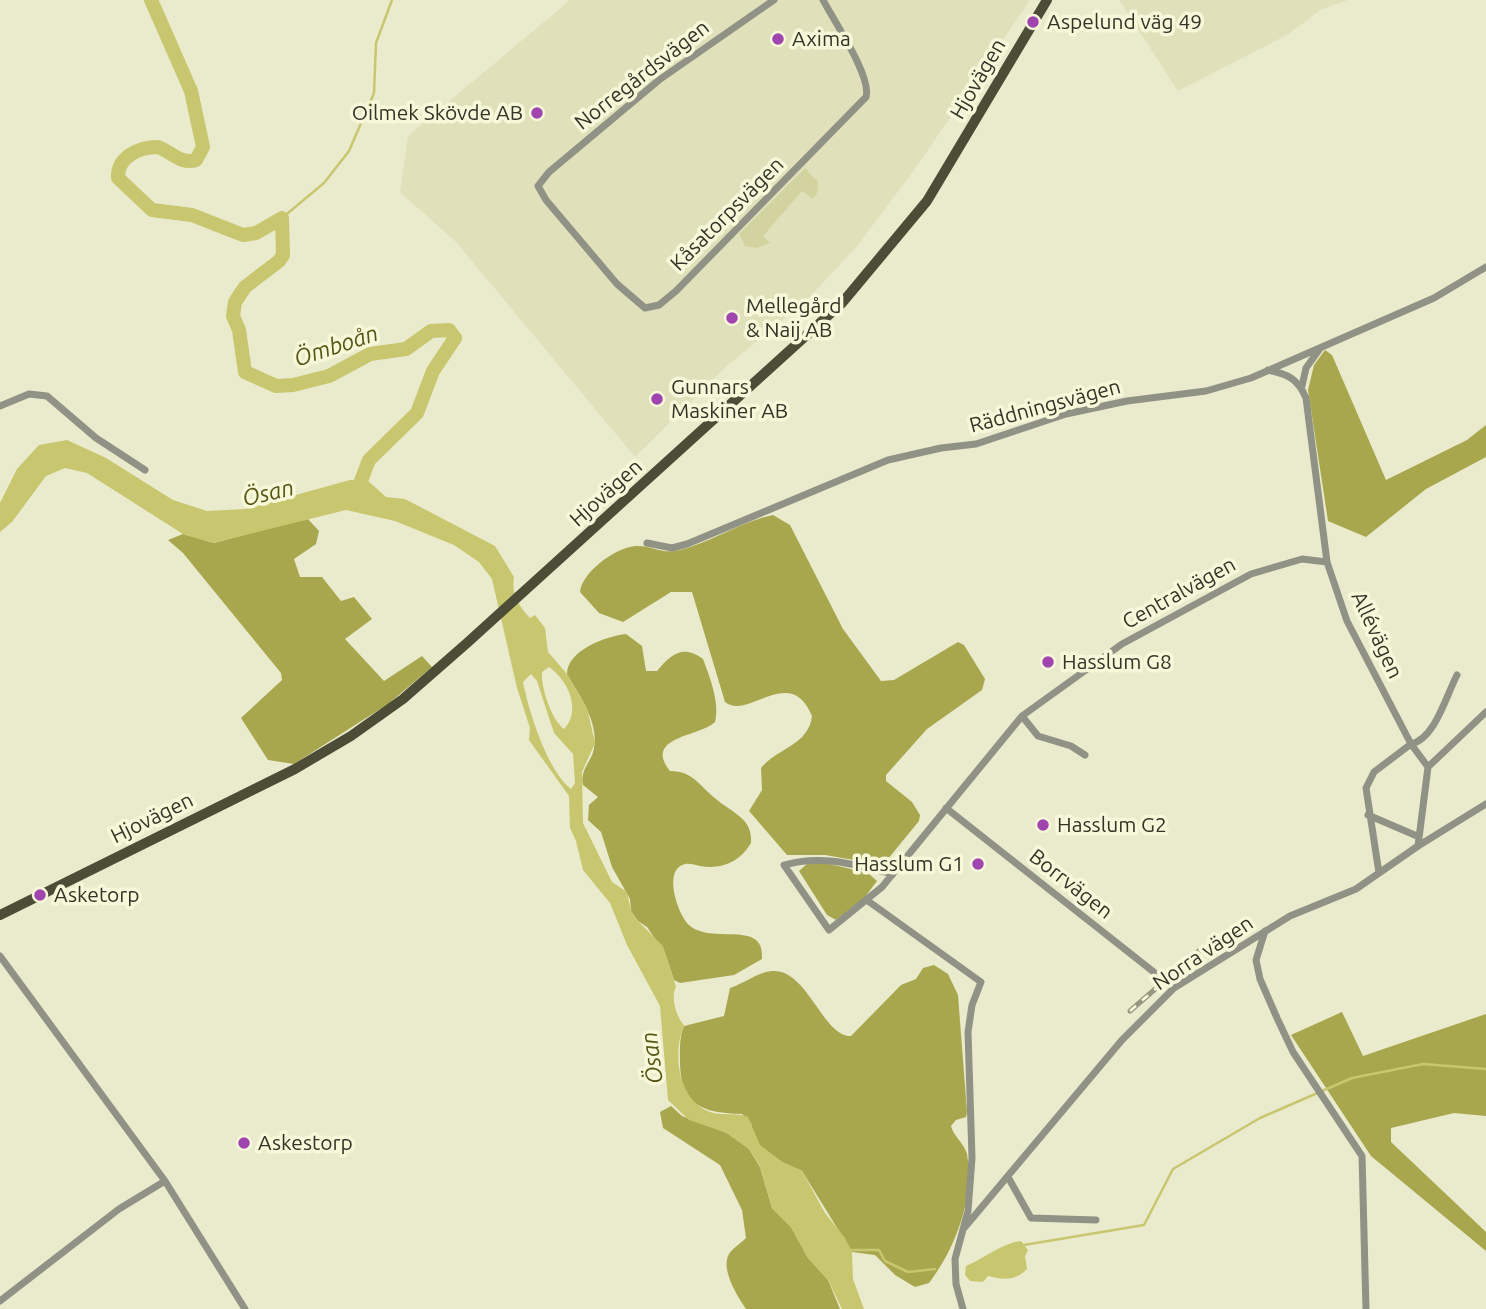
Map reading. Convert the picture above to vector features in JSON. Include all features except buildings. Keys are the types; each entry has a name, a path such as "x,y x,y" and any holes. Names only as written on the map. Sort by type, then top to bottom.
{"main road":[{"name":"Hjovägen","path":"0,915 295,769 351,736 403,699 797,347 878,264 927,201 957,155 1047,0"}],"street":[{"name":"Norregårdsvägen","path":"538,186 549,172 659,80 774,0"},
{"name":"Kåsatorpsvägen","path":"538,186 546,200 617,284 645,308 660,305 866,97 869,90 863,74 823,0"},
{"name":"Räddningsvägen","path":"646,543 672,548 687,544 888,460 941,448 976,444 1066,414 1127,401 1206,391 1268,370 1434,298 1486,267"},
{"path":"1268,370 1288,374 1302,386 1306,368 1320,348"},
{"name":"Allévägen","path":"1302,386 1306,398 1326,562 1347,621 1410,744 1428,767"},
{"path":"0,406 29,394 47,397 96,438 145,470"},
{"name":"Centralvägen","path":"893,874 825,859 784,864 829,930 868,901 893,874 1022,716 1122,644 1251,574 1302,559 1326,562"},
{"path":"1380,873 1377,844 1368,815 1368,778 1410,744 1421,742 1432,727 1457,675"},
{"path":"1418,846 1417,836 1426,796 1428,767 1486,712"},
{"path":"1022,716 1038,736 1071,746 1085,755"},
{"name":"Norra vägen","path":"965,1227 1122,1040 1174,988 1265,931 1312,906 1356,890 1418,846 1486,804"},
{"name":"Borrvägen","path":"946,808 1174,988"},
{"path":"1368,815 1417,836"},
{"path":"868,901 981,982 969,1016 972,1158 965,1227 955,1269 963,1309"},
{"path":"1265,931 1256,960 1277,1018 1300,1063 1362,1156 1366,1309"},
{"path":"0,956 165,1181 245,1309"},
{"path":"1008,1177 1031,1218 1096,1220"},
{"path":"0,1301 119,1209 165,1181"}],"shaded area":[{"path":"570,0 1030,0 915,169 858,245 808,299 727,366 635,457 456,242 400,192 408,136"},
{"path":"1119,0 1348,0 1322,9 1287,35 1178,91"},
{"path":"805,168 818,182 817,193 813,199 802,191 763,236 770,243 756,248 745,246 739,234"},
{"path":"1325,350 1332,355 1386,480 1467,440 1486,425 1486,457 1426,489 1366,537 1328,521 1308,390 1314,365"},
{"path":"67,440 106,458 173,500 207,511 245,509 350,480 367,480 386,497 405,499 495,546 514,577 514,589 519,604 530,618 535,615 545,628 548,652 567,674 587,708 595,743 582,772 583,823 612,882 627,892 631,911 663,946 676,987 675,1007 684,1025 678,1049 680,1075 685,1087 699,1106 710,1112 748,1117 760,1145 782,1162 802,1171 825,1213 845,1238 852,1252 853,1279 864,1309 842,1309 828,1280 808,1258 791,1227 772,1208 760,1166 749,1149 727,1133 689,1120 668,1100 660,1006 627,945 610,903 583,870 570,828 569,796 529,740 530,728 517,688 492,579 479,562 454,545 395,521 346,510 213,543 183,534 87,473 65,468 46,476 12,522 0,532 0,503 17,469 39,445","holes":["549,667 562,680 570,696 572,714 564,729 551,711 545,694 542,672","531,674 537,681 554,733 573,754 575,783 571,789 554,768 534,724 523,682"]},
{"path":"773,515 790,525 843,629 881,681 894,680 958,642 964,645 985,679 982,690 927,729 886,775 886,781 912,802 920,815 919,821 883,865 825,855 787,855 749,811 762,790 761,768 805,734 812,716 803,701 792,694 781,693 745,705 734,706 725,702 692,592 671,592 623,622 599,613 580,592 582,584 593,569 618,551 635,546 665,551 678,550"},
{"path":"307,518 319,531 316,544 294,559 300,577 322,577 341,601 354,597 372,619 345,639 384,681 422,656 432,667 388,704 294,764 268,760 241,718 282,680 281,673 183,553 168,540 183,534 214,543"},
{"path":"626,634 642,646 646,671 657,671 672,656 689,652 703,659 711,682 716,707 715,722 668,744 664,759 670,771 691,776 740,817 749,828 751,843 736,860 729,863 715,867 687,864 679,867 673,880 680,911 691,927 703,932 754,938 760,946 762,959 734,975 680,983 674,980 665,953 647,927 638,921 631,911 630,899 612,867 601,832 588,820 589,805 598,797 583,785 585,770 594,748 594,728 587,709 567,674 569,665 581,651 599,641"},
{"path":"825,863 868,873 877,881 865,897 836,920 827,915 799,871 807,864"},
{"path":"934,965 948,974 958,995 967,1112 966,1117 956,1120 951,1126 967,1154 968,1188 961,1222 947,1255 929,1283 915,1287 895,1275 875,1255 852,1252 802,1171 782,1162 759,1145 753,1135 751,1123 742,1114 706,1109 690,1098 681,1078 680,1044 684,1026 724,1016 730,988 772,971 784,973 795,980 832,1026 851,1036 901,985 916,979 923,968"},
{"path":"1342,1012 1363,1056 1486,1014 1486,1116 1454,1113 1391,1128 1391,1142 1486,1232 1486,1251 1371,1156 1291,1035"},
{"path":"671,1106 682,1116 727,1133 749,1149 760,1167 772,1208 791,1227 808,1258 828,1280 840,1309 746,1309 731,1283 727,1267 729,1254 746,1238 742,1210 720,1165 663,1128 660,1112"},
{"path":"1021,1241 1028,1250 1025,1256 1027,1269 1018,1276 1004,1279 988,1276 983,1282 970,1281 965,1275 966,1266 1000,1248"}],"waterway":[{"name":"Ömboån","path":"151,0 191,91 203,147 196,160 191,161 158,147 137,151 121,164 118,178 152,210 192,215 243,235 256,233 282,218 283,255 245,287 235,302 233,316 239,330 245,372 276,386 293,385 329,376 370,354 406,349 431,331 449,330 455,338 433,371 417,413 369,460 356,494"},
{"path":"282,218 324,183 349,151 374,93 376,43 392,0"},
{"path":"1024,1245 1144,1225 1173,1169 1260,1118 1352,1078 1423,1064 1486,1069"},
{"path":"847,1250 879,1250 885,1261 908,1272 935,1269"}],"railway":[{"path":"1130,1011 1200,950"}],"place":[{"name":"Aspelund väg 49","path":"1033,22"},
{"name":"Axima","path":"778,39"},
{"name":"Oilmek Skövde AB","path":"537,113"},
{"name":"Mellegård & Naij AB","path":"732,318"},
{"name":"Gunnars Maskiner AB","path":"657,399"},
{"name":"Hasslum G8","path":"1048,662"},
{"name":"Hasslum G2","path":"1043,825"},
{"name":"Hasslum G1","path":"978,864"},
{"name":"Asketorp","path":"40,895"},
{"name":"Askestorp","path":"244,1143"}],"water label":[{"name":"Ösan","path":"268,493"},
{"name":"Ösan","path":"652,1058"}]}
